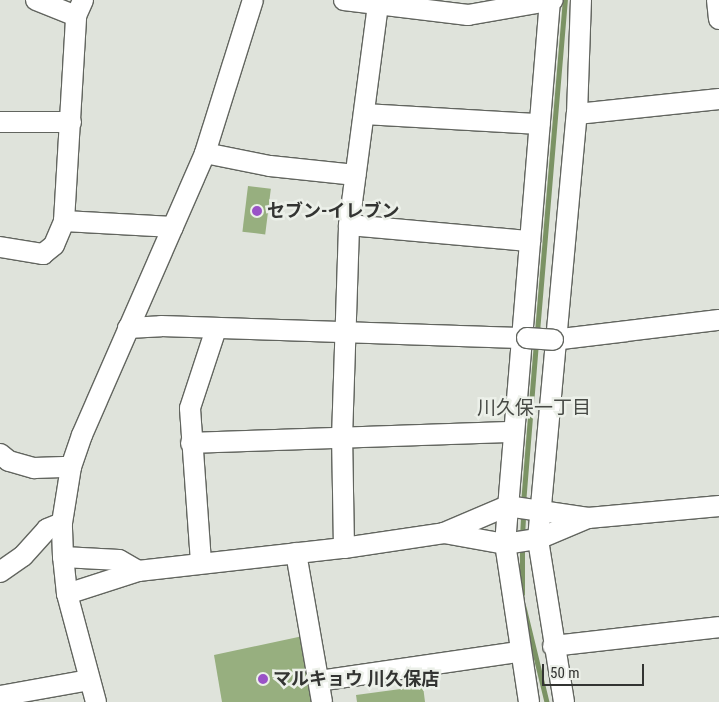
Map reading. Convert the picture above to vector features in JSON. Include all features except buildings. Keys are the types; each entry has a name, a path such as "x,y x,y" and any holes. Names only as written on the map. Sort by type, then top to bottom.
{"street":[{"path":"0,246 43,254 54,245 64,221 80,8 36,0"},
{"path":"96,702 67,594 63,557 62,524 71,467 128,328 205,153 253,0"},
{"path":"344,0 378,5 444,7 468,15 551,0 530,241 524,338 513,432 505,544 519,652 529,702"},
{"path":"564,702 553,646 538,539 577,114 581,0"},
{"path":"717,0 719,19"},
{"path":"344,548 342,438 344,332 350,225 378,5"},
{"path":"577,114 719,99"},
{"path":"364,114 540,124"},
{"path":"0,122 71,122"},
{"path":"205,153 270,166 356,175"},
{"path":"64,221 173,227"},
{"path":"350,225 530,241"},
{"path":"128,328 161,326 555,340 719,320"},
{"path":"201,562 190,408 216,329"},
{"path":"191,442 513,432"},
{"path":"0,454 9,460 34,468 71,467"},
{"path":"67,594 138,571 201,562 344,548 444,533 507,506 588,518 719,506"},
{"path":"444,533 505,544 538,539 588,518"},
{"path":"0,572 24,556 47,529 62,524"},
{"path":"296,553 322,702"},
{"path":"63,557 119,560 138,571"},
{"path":"553,646 719,627"},
{"path":"319,681 519,652"},
{"path":"0,696 89,680"}],"waterway":[{"path":"537,332 565,0"},
{"path":"523,504 536,343"},
{"path":"522,537 523,515"},
{"path":"522,547 522,594"},
{"path":"524,607 547,702"}],"place":[{"name":"セブン-イレブン","path":"257,211"},
{"name":"マルキョウ 川久保店","path":"263,679"}],"district":[{"name":"川久保一丁目","path":"534,408"}]}
